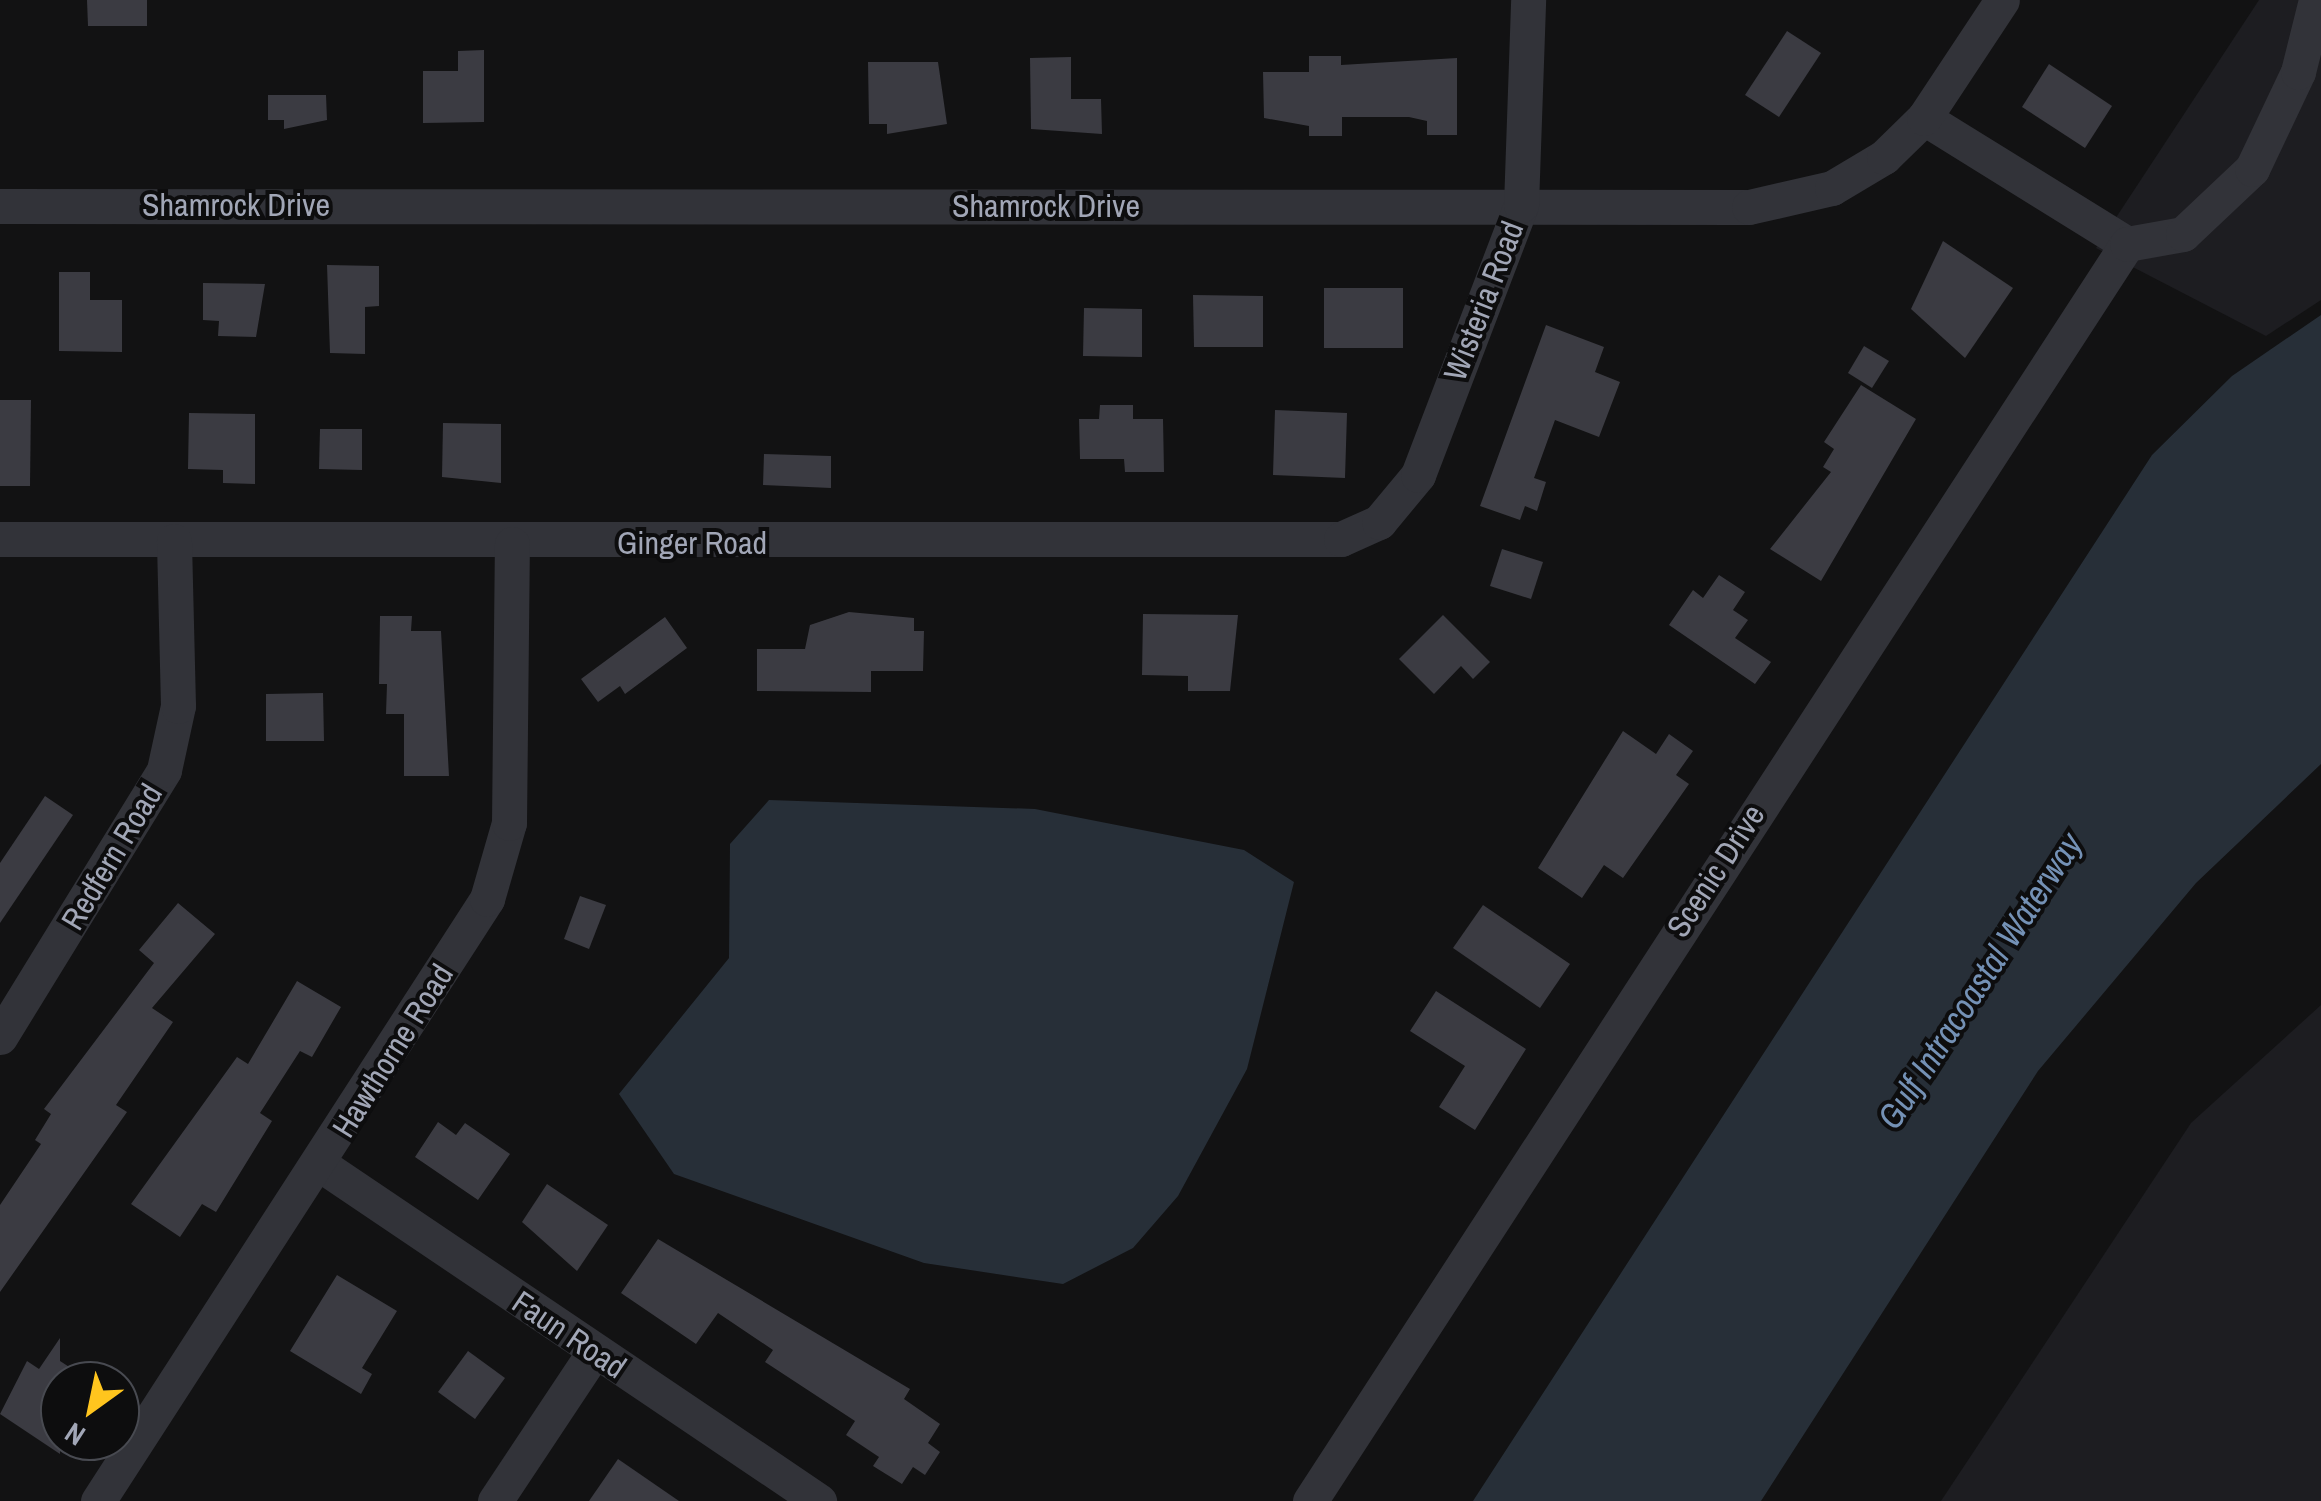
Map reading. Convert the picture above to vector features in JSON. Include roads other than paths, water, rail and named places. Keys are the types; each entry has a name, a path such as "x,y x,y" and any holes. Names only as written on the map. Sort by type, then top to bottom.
{"street":[{"name":"Wisteria Road","path":"1379,522 1418,475 1522,205 1528,0"},
{"name":"Shamrock Drive","path":"0,206 1778,204 1859,173 1924,118 2002,0"},
{"path":"1924,118 2127,244 2183,234 2238,188 2292,88 2316,0"},
{"name":"Scenic Drive","path":"1310,1501 2127,244"},
{"name":"Ginger Road","path":"0,540 512,544 1319,541 1379,522"},
{"name":"Redfern Road","path":"0,1037 142,818 164,770 178,706 174,541"},
{"name":"Hawthorne Road","path":"98,1501 471,930 500,866 509,822 512,544"},
{"name":"Faun Road","path":"321,1165 820,1501"},
{"path":"495,1501 594,1352"}],"water":[{"name":"Gulf Intracoastal Waterway","path":"2321,315 2321,764 2196,883 2038,1071 1761,1501 1473,1501 2152,455 2232,376"},
{"path":"769,800 1035,809 1244,850 1294,882 1247,1069 1178,1196 1133,1248 1063,1284 924,1263 674,1174 619,1094 729,958 730,844"}]}
